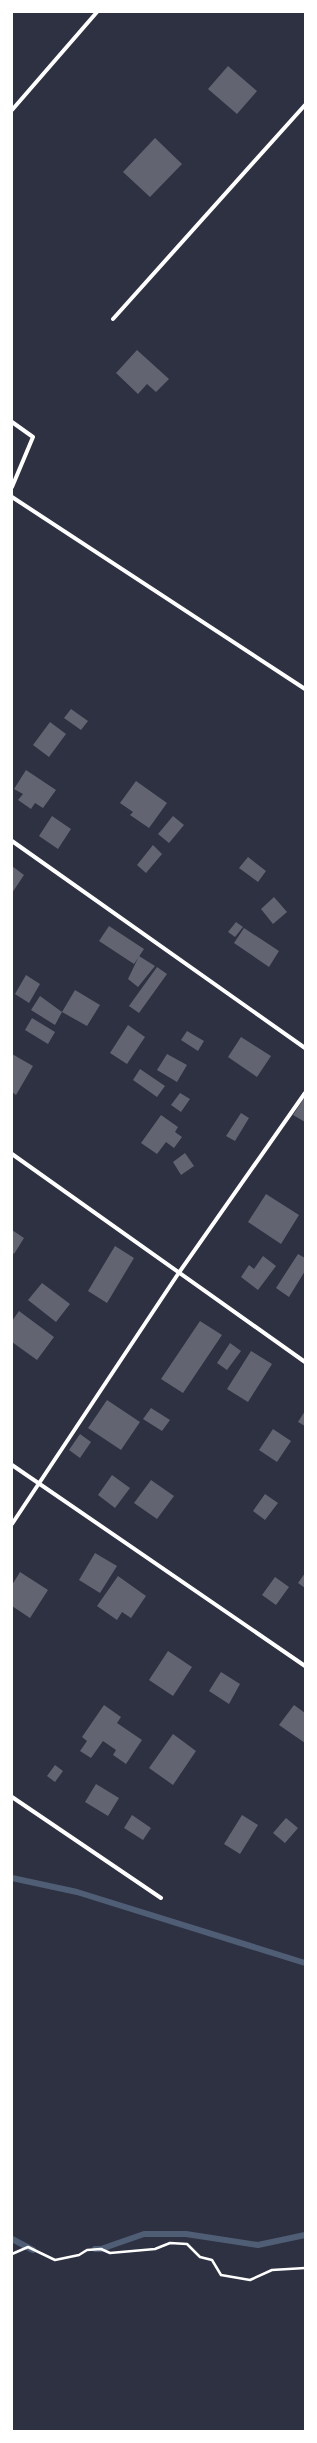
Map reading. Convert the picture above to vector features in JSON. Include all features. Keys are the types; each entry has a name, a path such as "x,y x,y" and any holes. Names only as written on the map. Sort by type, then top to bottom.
{"street":[{"path":"12,110 97,12"},
{"path":"113,318 305,105"},
{"path":"12,422 33,437 12,486"},
{"path":"12,497 305,689"},
{"path":"12,841 305,1048"},
{"path":"12,1524 178,1274 305,1093"},
{"path":"12,1154 178,1274 305,1362"},
{"path":"12,1465 305,1666"},
{"path":"12,1797 161,1898"}],"path":[{"path":"12,2254 28,2247 55,2260 80,2255 86,2250 101,2250 110,2253 155,2249 170,2243 187,2244 200,2258 212,2260 220,2276 230,2278 250,2280 272,2270 305,2268"}],"building":[{"path":"228,66 257,91 237,114 208,89"},
{"path":"155,138 182,164 150,197 123,172"},
{"path":"137,350 169,379 156,392 147,384 138,394 116,373"},
{"path":"71,709 88,721 81,730 64,718"},
{"path":"50,722 66,734 49,757 33,745"},
{"path":"26,770 56,790 43,808 35,803 31,809 18,800 23,794 14,789"},
{"path":"136,781 167,803 149,828 130,815 133,812 120,803"},
{"path":"52,816 71,829 58,849 39,836"},
{"path":"173,816 184,825 169,843 158,834"},
{"path":"153,845 162,854 146,873 137,865"},
{"path":"248,857 266,871 258,882 239,868"},
{"path":"12,866 24,875 12,893"},
{"path":"274,897 287,912 273,924 261,909"},
{"path":"236,922 243,927 235,937 228,932"},
{"path":"109,926 144,949 134,964 99,941"},
{"path":"244,928 279,951 269,967 234,943"},
{"path":"139,956 155,966 138,987 128,979"},
{"path":"157,967 167,974 139,1013 129,1006"},
{"path":"26,975 40,984 29,1003 15,994"},
{"path":"75,990 100,1005 87,1026 62,1012"},
{"path":"40,996 62,1012 55,1025 31,1010"},
{"path":"32,1018 55,1032 48,1044 25,1030"},
{"path":"128,1025 145,1037 127,1064 110,1053"},
{"path":"187,1031 204,1041 198,1051 181,1040"},
{"path":"241,1037 271,1056 257,1077 228,1057"},
{"path":"12,1054 33,1066 16,1095 12,1092"},
{"path":"167,1054 187,1065 177,1082 157,1070"},
{"path":"140,1069 165,1086 157,1097 133,1080"},
{"path":"180,1093 190,1099 181,1112 171,1105"},
{"path":"305,1097 305,1122 293,1115"},
{"path":"241,1113 249,1118 235,1141 226,1136"},
{"path":"161,1115 178,1127 175,1132 182,1137 174,1148 166,1142 157,1154 141,1143"},
{"path":"185,1153 194,1166 181,1175 173,1162"},
{"path":"266,1194 299,1215 281,1244 248,1222"},
{"path":"12,1230 24,1238 14,1254 12,1252"},
{"path":"115,1246 134,1258 107,1303 88,1291"},
{"path":"298,1254 305,1258 305,1271 289,1297 276,1288"},
{"path":"263,1256 276,1266 258,1290 241,1277 249,1265 254,1269"},
{"path":"42,1283 70,1304 56,1322 28,1300"},
{"path":"19,1311 54,1337 37,1360 12,1342 12,1321"},
{"path":"200,1321 222,1335 183,1393 161,1379"},
{"path":"230,1343 241,1351 227,1370 217,1363"},
{"path":"251,1351 272,1364 248,1402 227,1389"},
{"path":"107,1400 140,1422 121,1450 88,1428"},
{"path":"151,1408 170,1420 162,1431 143,1419"},
{"path":"305,1411 305,1426 298,1422"},
{"path":"273,1429 291,1441 277,1462 259,1450"},
{"path":"80,1434 91,1442 80,1458 69,1450"},
{"path":"112,1475 130,1488 115,1508 98,1495"},
{"path":"151,1480 174,1496 157,1519 134,1503"},
{"path":"265,1494 278,1503 265,1520 253,1511"},
{"path":"95,1553 117,1566 100,1593 79,1580"},
{"path":"20,1572 48,1590 30,1618 12,1606 12,1585"},
{"path":"305,1573 305,1588 298,1583"},
{"path":"118,1576 146,1596 131,1618 122,1612 117,1620 97,1606"},
{"path":"275,1577 289,1587 276,1605 262,1595"},
{"path":"168,1651 192,1667 173,1696 149,1680"},
{"path":"221,1672 240,1684 229,1704 209,1691"},
{"path":"104,1705 121,1717 117,1723 142,1740 126,1764 113,1755 116,1750 103,1741 91,1758 80,1751 87,1741 82,1737"},
{"path":"294,1705 305,1713 305,1743 279,1725"},
{"path":"173,1734 196,1751 173,1785 149,1768"},
{"path":"55,1765 63,1771 55,1782 47,1776"},
{"path":"96,1784 119,1798 108,1816 85,1802"},
{"path":"132,1815 151,1828 143,1840 124,1828"},
{"path":"242,1815 258,1825 240,1854 224,1844"},
{"path":"286,1818 298,1828 285,1843 273,1833"}],"waterway":[{"path":"12,1878 77,1892 305,1963"},
{"path":"95,2249 101,2249 144,2234 186,2234 258,2245 305,2235"},
{"path":"12,2239 33,2250"}]}
